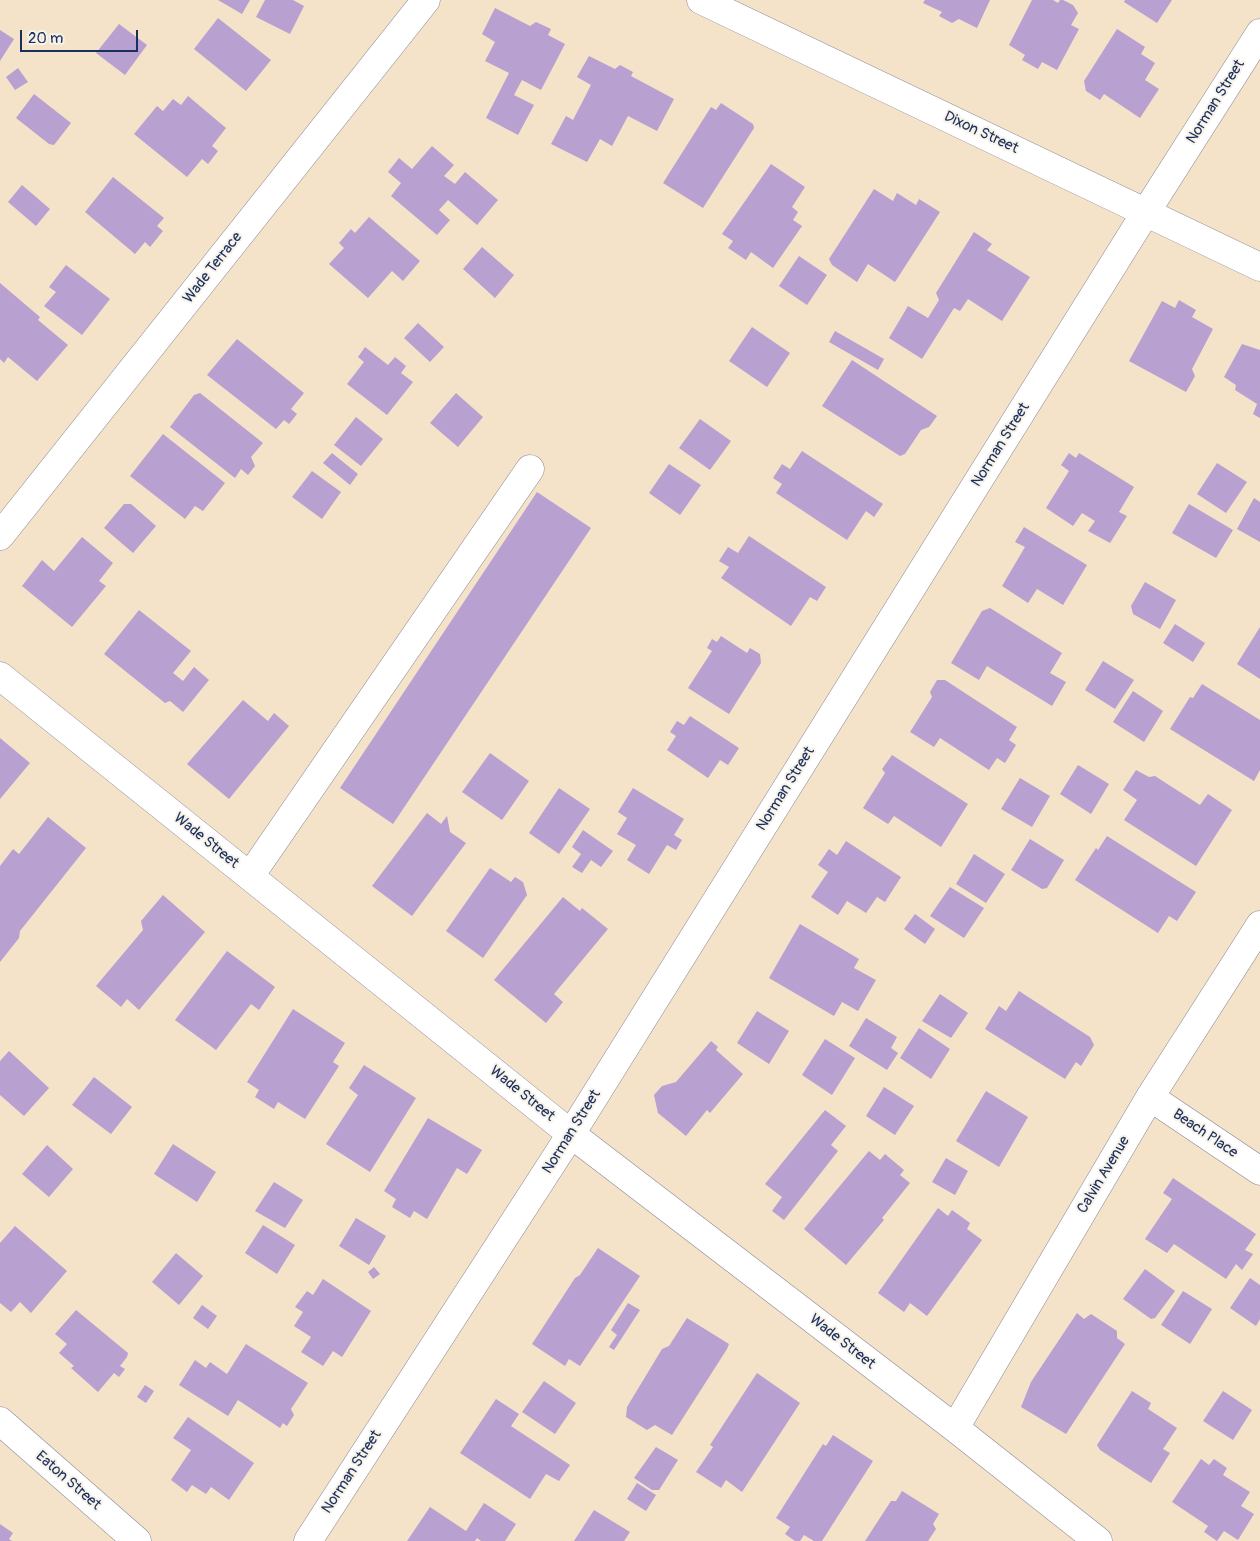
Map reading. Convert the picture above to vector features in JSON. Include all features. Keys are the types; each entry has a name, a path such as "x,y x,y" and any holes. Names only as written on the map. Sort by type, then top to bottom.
{"street":[{"name":"Wade Terrace","path":"0,536 426,0"},
{"name":"Dixon Street","path":"701,0 1260,267"},
{"name":"Norman Street","path":"308,1541 571,1134 1146,212 1260,33"},
{"path":"250,876 530,468"},
{"name":"Wade Street","path":"0,676 571,1134 955,1428 1098,1541"},
{"name":"Calvin Avenue","path":"955,1428 1150,1097 1260,925"},
{"name":"Beach Place","path":"1150,1097 1260,1171"},
{"name":"Eaton Street","path":"0,1421 137,1541"}],"building":[{"path":"218,0 250,0 242,14"},
{"path":"265,0 293,0 304,6 290,34 256,17"},
{"path":"925,0 990,0 977,28 959,19 952,23 939,16 942,12 923,3"},
{"path":"1032,0 1053,0 1058,3 1060,0 1063,0 1073,5 1078,13 1071,25 1079,29 1057,70 1042,62 1038,69 1022,60 1025,55 1009,45"},
{"path":"1125,0 1172,0 1157,23 1124,2"},
{"path":"495,8 530,26 536,22 551,29 548,35 565,44 541,90 522,80 514,95 534,105 518,135 486,118 509,73 485,61 495,42 482,34"},
{"path":"218,18 271,60 246,91 194,49"},
{"path":"119,24 147,45 125,75 96,53"},
{"path":"1117,29 1145,47 1141,54 1155,63 1145,80 1159,89 1140,118 1104,94 1100,100 1086,91 1084,81"},
{"path":"0,30 14,39 0,61"},
{"path":"589,56 615,69 620,65 633,72 631,76 674,99 657,131 628,116 612,146 600,139 587,162 551,144 566,116 573,120 591,85 577,77"},
{"path":"18,68 28,82 15,90 6,77"},
{"path":"34,94 71,123 54,145 49,144 16,118"},
{"path":"188,96 226,128 212,146 218,151 208,164 202,159 187,177 134,134 157,106 163,111 173,99 181,105"},
{"path":"721,103 753,124 754,128 703,208 663,183 711,107 716,110"},
{"path":"432,146 454,165 444,176 455,184 465,172 498,200 477,225 448,200 439,210 450,220 437,235 391,196 401,183 388,172 399,158 412,169"},
{"path":"771,164 805,187 792,207 798,212 793,220 802,226 773,268 751,252 746,260 728,248 733,241 722,234"},
{"path":"113,177 164,218 157,226 163,231 150,247 145,242 135,254 85,212"},
{"path":"22,185 50,209 36,226 8,202"},
{"path":"874,189 893,201 897,193 916,205 919,199 940,212 895,282 868,264 857,282 832,265 829,259"},
{"path":"369,217 420,261 403,281 392,271 368,298 329,264 344,248 339,243 351,229 355,233"},
{"path":"974,232 992,244 987,250 1030,277 1002,321 968,299 960,311 954,308 922,359 889,338 908,306 928,318 939,300 936,293"},
{"path":"482,247 514,275 495,298 463,269"},
{"path":"799,256 827,275 807,305 779,286"},
{"path":"66,265 110,299 82,335 44,306 56,292 49,287"},
{"path":"0,283 40,317 38,320 68,345 37,381 8,357 4,363 0,359"},
{"path":"1179,300 1196,310 1192,317 1213,329 1192,369 1195,376 1186,392 1129,361 1162,301 1175,308"},
{"path":"418,323 444,347 430,362 404,338"},
{"path":"752,327 790,353 767,387 729,361"},
{"path":"835,331 884,359 878,370 829,342"},
{"path":"237,339 304,393 291,409 297,414 289,424 284,420 276,429 207,375"},
{"path":"1242,344 1260,350 1260,418 1253,414 1257,404 1235,390 1236,385 1224,377"},
{"path":"365,347 388,365 395,357 406,366 401,373 413,382 387,415 347,384 364,362 358,357"},
{"path":"852,360 937,416 929,427 921,430 905,454 900,456 822,406"},
{"path":"200,393 263,443 251,457 255,466 248,475 241,469 235,478 170,427 194,395"},
{"path":"456,393 483,417 458,447 430,423"},
{"path":"356,417 383,439 361,466 334,445"},
{"path":"700,419 731,441 710,470 679,448"},
{"path":"163,434 225,483 203,511 195,506 185,519 130,476"},
{"path":"802,451 883,504 874,517 866,511 847,540 776,493 782,484 773,478 782,464 790,469"},
{"path":"332,453 358,474 350,485 323,463"},
{"path":"1069,453 1076,458 1079,453 1134,487 1119,512 1127,516 1110,543 1088,531 1095,521 1082,513 1073,526 1046,508 1069,471 1061,465"},
{"path":"1217,463 1247,482 1226,513 1197,494"},
{"path":"669,464 701,485 680,515 649,493"},
{"path":"312,471 341,492 322,519 292,497"},
{"path":"537,492 591,528 393,824 340,788"},
{"path":"1254,498 1260,502 1260,542 1237,529"},
{"path":"124,504 131,504 156,526 133,553 104,528"},
{"path":"1189,504 1233,530 1216,558 1172,533"},
{"path":"1024,527 1087,565 1063,605 1037,589 1028,603 1002,586 1025,547 1015,542"},
{"path":"749,536 826,587 817,601 810,597 791,626 721,578 729,567 719,561 728,547 738,553"},
{"path":"82,537 113,563 99,581 106,586 72,627 22,586 42,560 54,571"},
{"path":"1145,582 1176,600 1160,629 1133,614 1131,606"},
{"path":"990,608 1062,653 1050,673 1066,682 1052,706 987,666 979,680 951,663 982,611"},
{"path":"139,610 191,651 173,673 183,681 194,667 209,680 183,712 170,701 165,703 104,654"},
{"path":"1175,624 1205,643 1193,662 1163,643"},
{"path":"1260,627 1260,679 1237,664"},
{"path":"721,636 747,653 750,648 760,654 761,663 729,714 688,688 712,651 707,648 712,639 717,642"},
{"path":"1103,661 1134,680 1115,709 1085,690"},
{"path":"937,680 945,680 1017,727 1009,740 1016,745 1005,763 997,758 989,770 940,738 934,747 910,732 932,697 930,692"},
{"path":"1202,684 1260,720 1260,770 1254,781 1170,729 1190,697 1193,698"},
{"path":"1133,691 1163,711 1144,742 1113,722"},
{"path":"243,700 268,721 274,713 289,726 229,799 187,764"},
{"path":"690,716 739,748 728,765 720,760 708,778 667,750 676,736 670,732 677,721 684,725"},
{"path":"0,738 30,763 0,799"},
{"path":"490,753 529,781 502,820 462,792"},
{"path":"892,755 968,804 941,847 894,816 888,824 863,808 885,773 882,769"},
{"path":"1078,765 1109,784 1091,814 1060,794"},
{"path":"1136,770 1149,777 1155,776 1200,805 1208,794 1232,810 1196,866 1124,820 1137,800 1123,790"},
{"path":"1020,778 1050,796 1032,827 1001,809"},
{"path":"559,788 590,809 559,854 529,833"},
{"path":"633,788 684,819 674,835 682,840 676,850 667,845 649,874 627,860 636,845 617,834 627,818 618,812"},
{"path":"427,813 441,824 447,816 450,832 466,843 412,916 372,886"},
{"path":"48,817 86,848 20,931 19,938 0,962 0,866 13,849 19,854"},
{"path":"583,830 613,851 601,867 591,860 582,873 572,867 581,854 572,847"},
{"path":"1107,836 1196,892 1177,921 1169,916 1158,933 1075,880 1096,848 1098,850"},
{"path":"1030,839 1064,860 1047,888 1042,889 1011,870"},
{"path":"846,841 901,877 885,902 877,897 866,913 847,901 838,915 811,897 828,872 818,865 829,849 837,855"},
{"path":"974,854 1005,874 986,903 956,884"},
{"path":"490,868 511,882 515,877 523,882 527,895 483,958 446,931"},
{"path":"950,887 984,908 964,938 930,916"},
{"path":"163,895 205,932 139,1010 127,999 121,1007 96,986 143,930 141,921"},
{"path":"563,897 580,911 582,908 608,929 554,994 563,1002 546,1023 494,980"},
{"path":"915,914 935,929 925,944 904,929"},
{"path":"800,924 859,959 854,968 876,980 858,1011 842,1002 834,1016 769,978"},
{"path":"227,951 275,987 259,1010 251,1004 216,1050 175,1020"},
{"path":"1019,991 1090,1037 1094,1045 1081,1066 1076,1062 1065,1079 985,1029 999,1006 1006,1011"},
{"path":"940,994 968,1013 951,1038 922,1021"},
{"path":"293,1009 345,1043 333,1062 339,1066 305,1119 278,1102 274,1109 255,1097 259,1090 247,1082"},
{"path":"757,1011 789,1031 769,1064 737,1043"},
{"path":"866,1018 897,1037 891,1048 898,1053 887,1070 849,1046"},
{"path":"919,1028 950,1049 931,1079 900,1058"},
{"path":"825,1039 855,1058 832,1095 802,1075"},
{"path":"711,1041 718,1047 716,1050 743,1074 710,1113 707,1110 686,1136 658,1113 654,1095 662,1086 676,1082"},
{"path":"9,1051 49,1088 24,1116 0,1095 0,1061"},
{"path":"364,1065 416,1098 370,1172 326,1144 358,1095 349,1088"},
{"path":"94,1077 132,1107 111,1134 72,1105"},
{"path":"884,1087 914,1106 895,1135 866,1116"},
{"path":"986,1091 1028,1117 999,1167 956,1141"},
{"path":"825,1110 846,1126 831,1145 838,1151 784,1220 772,1211 782,1197 765,1184"},
{"path":"428,1118 482,1150 467,1174 457,1168 427,1219 414,1211 410,1218 392,1207 396,1199 384,1191"},
{"path":"173,1144 216,1172 197,1202 154,1174"},
{"path":"47,1145 73,1169 49,1197 22,1174"},
{"path":"869,1151 880,1160 885,1154 904,1170 900,1175 910,1183 882,1218 884,1220 846,1265 804,1229"},
{"path":"946,1158 968,1171 955,1195 932,1182"},
{"path":"1173,1178 1256,1234 1245,1250 1253,1254 1242,1270 1236,1264 1226,1279 1174,1244 1167,1253 1145,1239 1172,1199 1163,1193"},
{"path":"274,1182 303,1200 285,1228 255,1211"},
{"path":"938,1208 948,1216 952,1210 970,1223 967,1229 982,1240 927,1316 910,1303 904,1312 878,1293"},
{"path":"356,1218 386,1236 369,1265 339,1246"},
{"path":"263,1225 295,1245 277,1274 245,1253"},
{"path":"15,1226 67,1271 31,1313 20,1302 11,1312 0,1303 0,1243"},
{"path":"598,1248 640,1276 580,1366 569,1359 565,1366 532,1344 575,1278 580,1275"},
{"path":"176,1253 203,1276 179,1305 152,1282"},
{"path":"374,1267 380,1274 373,1279 368,1272"},
{"path":"1145,1269 1175,1291 1155,1318 1151,1319 1123,1299"},
{"path":"1250,1278 1260,1285 1260,1319 1256,1326 1230,1308"},
{"path":"323,1279 371,1311 342,1357 333,1351 323,1366 301,1352 311,1337 294,1326 303,1312 295,1307 307,1291 313,1295"},
{"path":"1183,1291 1212,1309 1190,1344 1161,1325"},
{"path":"628,1303 640,1310 614,1350 609,1347 617,1335 611,1330"},
{"path":"202,1305 217,1316 208,1329 193,1318"},
{"path":"76,1310 128,1353 120,1366 125,1369 119,1377 114,1373 98,1392 71,1368 74,1366 59,1353 67,1344 55,1334"},
{"path":"1077,1313 1084,1319 1091,1314 1117,1331 1117,1338 1125,1344 1066,1434 1021,1407 1031,1382"},
{"path":"687,1318 729,1344 672,1435 655,1425 647,1430 626,1417 627,1407 662,1349 669,1346"},
{"path":"246,1344 308,1383 291,1409 294,1415 287,1426 283,1423 280,1428 238,1400 228,1416 179,1385 195,1360 206,1368 210,1362 227,1374"},
{"path":"757,1373 800,1403 742,1492 726,1480 721,1488 696,1472 713,1447 710,1445"},
{"path":"544,1381 576,1403 555,1434 522,1412"},
{"path":"145,1385 154,1391 146,1403 137,1397"},
{"path":"1132,1391 1151,1403 1148,1409 1177,1428 1163,1449 1170,1453 1151,1483 1100,1450 1097,1445"},
{"path":"1223,1391 1252,1410 1233,1440 1203,1421"},
{"path":"496,1399 519,1414 511,1426 570,1465 559,1481 546,1474 530,1499 460,1453"},
{"path":"188,1417 254,1463 229,1500 211,1487 206,1494 192,1485 187,1492 171,1480 191,1450 173,1438"},
{"path":"833,1435 873,1461 822,1541 814,1541 804,1535 800,1541 795,1541 785,1534 790,1527 776,1518 823,1444 826,1446"},
{"path":"656,1447 678,1460 659,1490 652,1490 634,1478"},
{"path":"1201,1459 1209,1465 1214,1459 1227,1468 1223,1475 1250,1492 1241,1506 1254,1514 1238,1540 1224,1531 1217,1541 1204,1532 1208,1526 1172,1502"},
{"path":"637,1483 656,1495 646,1511 627,1499"},
{"path":"902,1491 939,1514 933,1524 936,1529 928,1541 865,1541 891,1501 896,1501"},
{"path":"484,1503 516,1524 505,1541 481,1541 477,1538 475,1541 407,1541 430,1507 466,1531"},
{"path":"594,1510 630,1532 624,1541 574,1541"},
{"path":"0,1524 13,1533 9,1539 12,1541 0,1541"}]}
